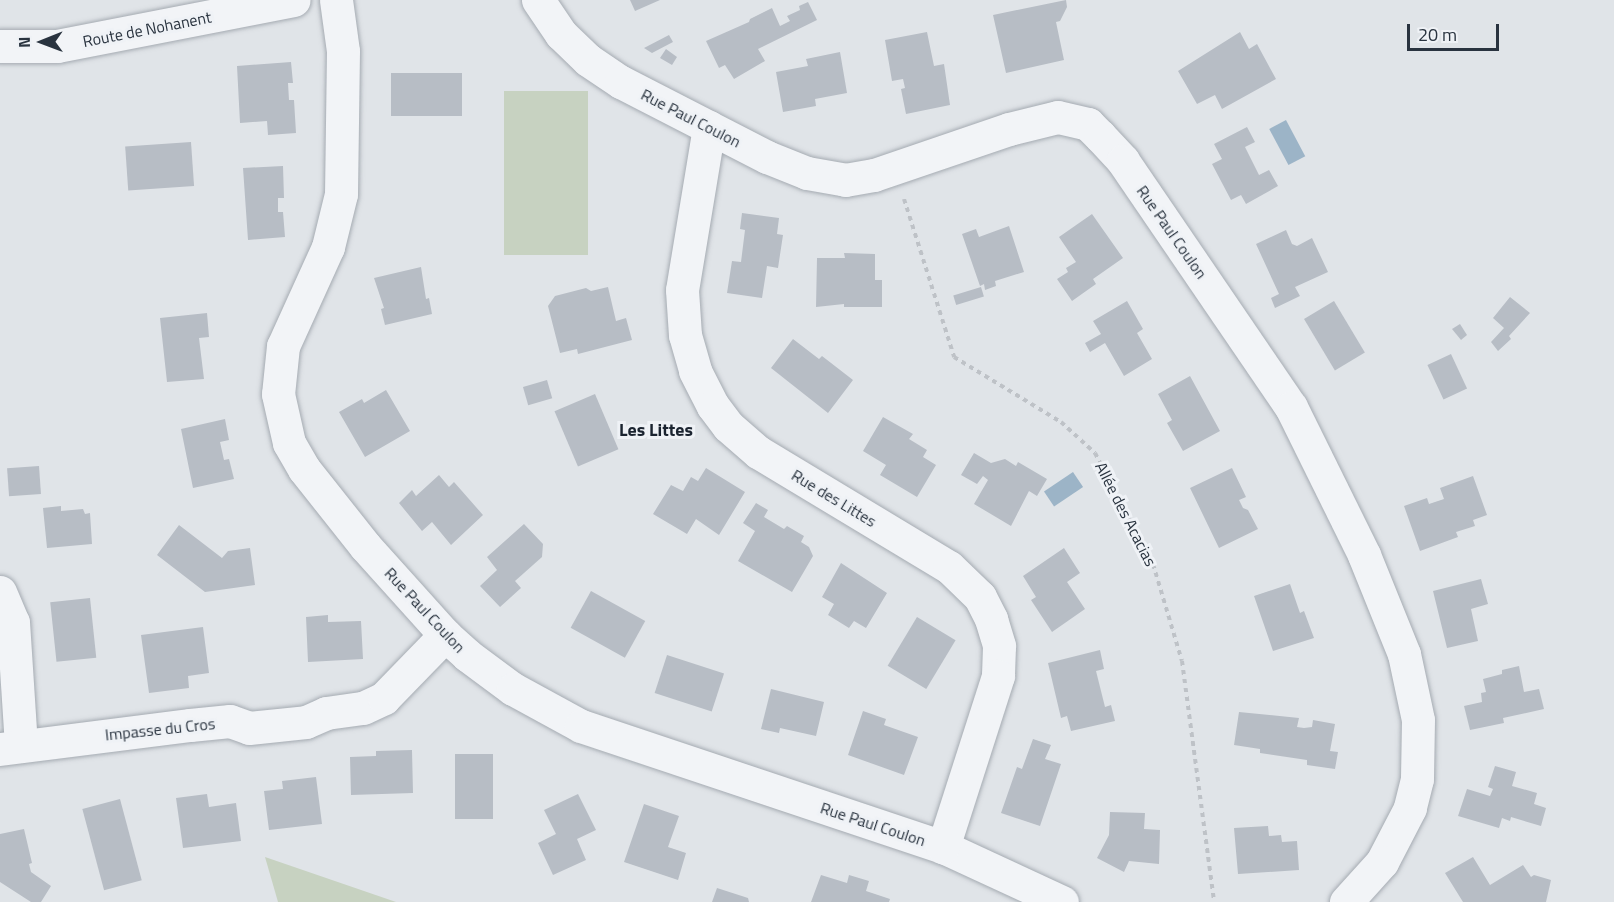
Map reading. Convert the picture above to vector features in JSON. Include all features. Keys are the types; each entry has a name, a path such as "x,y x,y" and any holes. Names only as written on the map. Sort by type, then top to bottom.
{"street":[{"name":"Route de Nohanent","path":"0,46 57,46 294,0"},
{"name":"Rue Paul Coulon","path":"336,0 343,51 341,194 328,247 283,346 278,394 281,414 290,443 304,470 365,546 445,635 513,689 581,726 944,847 1062,902"},
{"name":"Rue Paul Coulon","path":"538,0 561,34 588,60 621,82 767,157 807,173 845,180 894,169 1041,119 1058,117 1088,124 1122,161 1291,407 1364,555 1404,654 1418,720 1417,779 1410,808 1382,862 1346,902"},
{"name":"Rue des Littes","path":"709,127 682,290 687,344 695,371 713,406 728,426 758,452 949,567 980,597 991,619 999,646 998,676 944,847"},
{"name":"Impasse du Cros","path":"0,592 13,622 11,747 230,722 249,728 306,722 326,713 363,708 384,699 445,635"}],"path":[{"name":"Allée des Acacias","path":"894,169 954,357 1061,422 1095,453 1153,564 1182,661 1214,902"}],"green space":[{"path":"504,91 588,91 588,255 504,255"},
{"path":"265,857 396,902 278,902"}],"water":[{"path":"1286,120 1305,156 1288,165 1269,129"},
{"path":"1073,472 1083,487 1054,506 1044,492"}],"building":[{"path":"630,0 660,0 635,11"},
{"path":"1066,0 1067,7 1060,21 1056,22 1064,60 1006,73 993,15"},
{"path":"808,2 817,20 758,49 765,61 734,79 725,65 719,68 706,41 749,22 750,19 772,8 780,26 790,21 787,16 800,10 799,6"},
{"path":"927,32 934,66 944,64 950,105 906,114 901,89 905,88 903,79 892,81 885,40"},
{"path":"1240,32 1249,49 1257,44 1276,79 1222,109 1215,95 1197,104 1178,71"},
{"path":"669,35 673,42 652,53 644,48"},
{"path":"666,49 677,57 672,65 660,58"},
{"path":"840,52 847,93 815,99 816,106 783,112 776,72 808,66 806,59"},
{"path":"291,62 293,83 288,83 289,100 294,100 296,133 268,135 267,121 240,123 237,66"},
{"path":"391,73 462,73 462,116 391,116"},
{"path":"1247,127 1255,142 1245,147 1259,175 1269,170 1278,186 1246,204 1241,195 1231,200 1212,164 1222,159 1214,144"},
{"path":"191,142 194,186 128,190 125,147"},
{"path":"283,166 284,198 278,198 278,212 283,212 285,237 248,240 243,168"},
{"path":"742,213 779,218 777,234 783,235 778,268 767,266 762,298 727,293 732,261 741,262 745,230 740,229"},
{"path":"1092,214 1123,258 1093,279 1096,284 1072,301 1057,279 1068,272 1066,268 1076,262 1059,237"},
{"path":"1009,226 1024,272 995,281 996,286 985,290 984,284 980,286 962,234 976,229 979,237"},
{"path":"1286,230 1292,244 1297,246 1312,238 1328,272 1295,287 1300,296 1275,308 1271,298 1279,294 1256,244"},
{"path":"844,253 875,254 875,280 882,280 882,307 844,307 844,304 816,307 817,258 845,258"},
{"path":"421,267 426,299 429,298 432,314 385,325 381,309 384,308 374,278"},
{"path":"608,287 616,321 626,318 632,340 578,354 577,349 560,353 548,306 555,296 586,288 591,291"},
{"path":"981,287 984,297 956,305 953,295"},
{"path":"1510,297 1530,313 1509,336 1511,339 1498,351 1491,342 1504,328 1493,318"},
{"path":"1127,301 1143,329 1137,333 1152,359 1124,376 1105,343 1090,352 1085,343 1101,334 1093,321"},
{"path":"1334,301 1365,352 1335,370 1304,319"},
{"path":"207,313 209,337 199,338 204,379 167,382 160,318"},
{"path":"1460,324 1467,335 1461,340 1452,329"},
{"path":"793,339 819,359 822,356 853,380 828,413 771,368"},
{"path":"1451,354 1467,388 1443,399 1427,365"},
{"path":"1190,376 1220,431 1183,451 1167,423 1172,420 1158,394"},
{"path":"547,380 552,398 528,405 523,387"},
{"path":"386,390 410,431 365,457 339,412 362,399 364,403"},
{"path":"595,394 618,449 578,466 554,411"},
{"path":"883,417 913,434 909,439 927,450 923,457 936,465 917,497 880,475 886,465 863,451"},
{"path":"225,419 229,440 220,442 224,460 229,459 234,479 193,488 181,429"},
{"path":"974,453 991,463 1005,459 1016,466 1018,462 1047,479 1037,496 1029,491 1011,526 974,504 988,480 983,476 977,484 961,475"},
{"path":"39,466 41,494 9,496 7,468"},
{"path":"706,468 745,492 719,535 696,519 687,534 653,514 671,485 683,491 691,477 698,481"},
{"path":"1232,468 1246,497 1239,500 1243,508 1248,510 1258,529 1219,548 1190,488"},
{"path":"439,475 449,487 454,482 483,515 451,545 432,522 422,531 399,503 412,490 416,496"},
{"path":"1473,476 1487,515 1473,520 1475,526 1456,532 1458,537 1420,551 1404,506 1427,498 1429,504 1444,499 1440,488"},
{"path":"756,503 768,510 764,517 784,529 787,526 804,536 801,542 809,547 813,556 792,592 738,561 755,531 743,523"},
{"path":"61,506 61,511 83,509 85,514 90,513 92,544 47,548 43,508"},
{"path":"524,524 543,544 542,557 515,581 521,588 500,607 480,586 497,570 487,557"},
{"path":"179,525 222,558 228,551 250,548 255,585 205,592 157,555"},
{"path":"1064,548 1080,573 1067,582 1085,609 1052,632 1031,600 1036,597 1023,576"},
{"path":"841,563 887,593 866,628 854,621 849,628 828,615 834,604 822,597"},
{"path":"1481,579 1488,604 1471,609 1478,641 1447,648 1433,591"},
{"path":"1290,584 1300,613 1304,611 1314,638 1273,651 1254,596"},
{"path":"591,591 645,621 625,658 571,628"},
{"path":"90,598 96,658 56,662 50,602"},
{"path":"328,615 328,622 361,621 363,659 308,662 306,617"},
{"path":"917,617 956,640 926,689 888,666"},
{"path":"203,627 209,673 188,676 189,688 149,693 141,635"},
{"path":"1100,650 1104,669 1096,671 1105,707 1111,705 1115,721 1071,731 1067,716 1061,718 1048,663"},
{"path":"667,655 724,674 712,712 655,693"},
{"path":"1519,666 1524,692 1539,689 1544,709 1503,718 1504,723 1470,730 1464,706 1482,702 1481,693 1486,692 1483,679 1502,674 1502,670"},
{"path":"771,689 824,702 816,736 780,728 779,733 761,729"},
{"path":"863,711 886,719 884,725 918,737 904,775 848,755"},
{"path":"1239,712 1299,718 1297,727 1304,728 1312,727 1313,720 1335,724 1330,751 1338,752 1335,769 1307,765 1307,760 1260,753 1260,749 1234,745"},
{"path":"1033,739 1051,745 1045,759 1061,764 1040,826 1001,813 1017,767 1022,769"},
{"path":"412,750 413,793 351,795 350,757 376,756 376,751"},
{"path":"455,754 493,754 493,819 455,819"},
{"path":"1495,766 1516,772 1512,786 1537,793 1534,804 1546,808 1541,826 1511,817 1510,821 1502,818 1499,828 1458,816 1467,789 1490,796 1493,789 1488,787"},
{"path":"316,777 322,824 269,830 264,791 283,789 282,781"},
{"path":"207,794 209,807 236,803 241,841 183,848 176,798"},
{"path":"578,794 596,830 577,839 586,860 553,875 538,843 556,834 544,810"},
{"path":"120,799 142,880 104,890 82,809"},
{"path":"644,804 679,816 668,847 686,853 678,880 624,862"},
{"path":"1110,812 1145,813 1144,829 1160,830 1159,864 1129,861 1124,872 1097,858 1109,835"},
{"path":"1268,826 1269,836 1281,835 1282,842 1297,841 1299,870 1238,874 1234,828"},
{"path":"24,829 32,863 29,864 31,872 51,886 41,902 31,902 0,882 0,834"},
{"path":"1473,857 1490,885 1523,865 1531,877 1534,875 1551,880 1546,902 1463,902 1445,873"},
{"path":"821,875 847,883 849,875 869,881 866,891 890,899 889,902 811,902"},
{"path":"717,888 748,898 749,902 712,902"}],"district":[{"name":"Les Littes","path":"656,430"}]}
